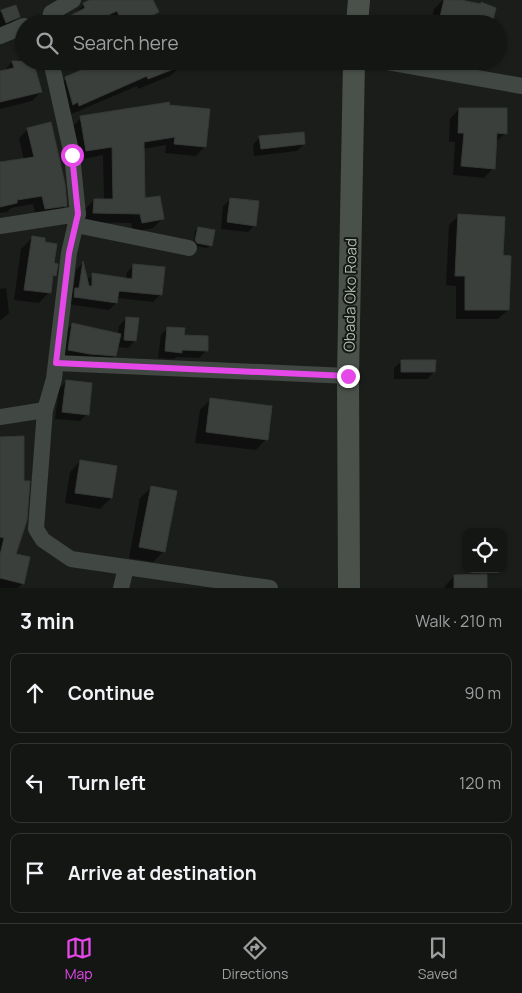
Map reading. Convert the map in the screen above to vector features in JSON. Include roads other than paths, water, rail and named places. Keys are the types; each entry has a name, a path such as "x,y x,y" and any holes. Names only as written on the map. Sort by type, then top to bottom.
{"main road":[{"path":"358,15 359,0"},
{"name":"Obada Oko Road","path":"349,588 348,376 354,70"}],"street":[{"path":"54,15 73,0"},
{"path":"0,36 15,30"},
{"path":"53,70 72,155 77,220 69,253 54,379 45,410 36,529 42,540 71,559 270,588"},
{"path":"432,70 522,86"},
{"path":"0,226 77,220 188,248"},
{"path":"56,363 348,376"},
{"path":"0,417 45,410"},
{"path":"121,588 126,568"}]}
